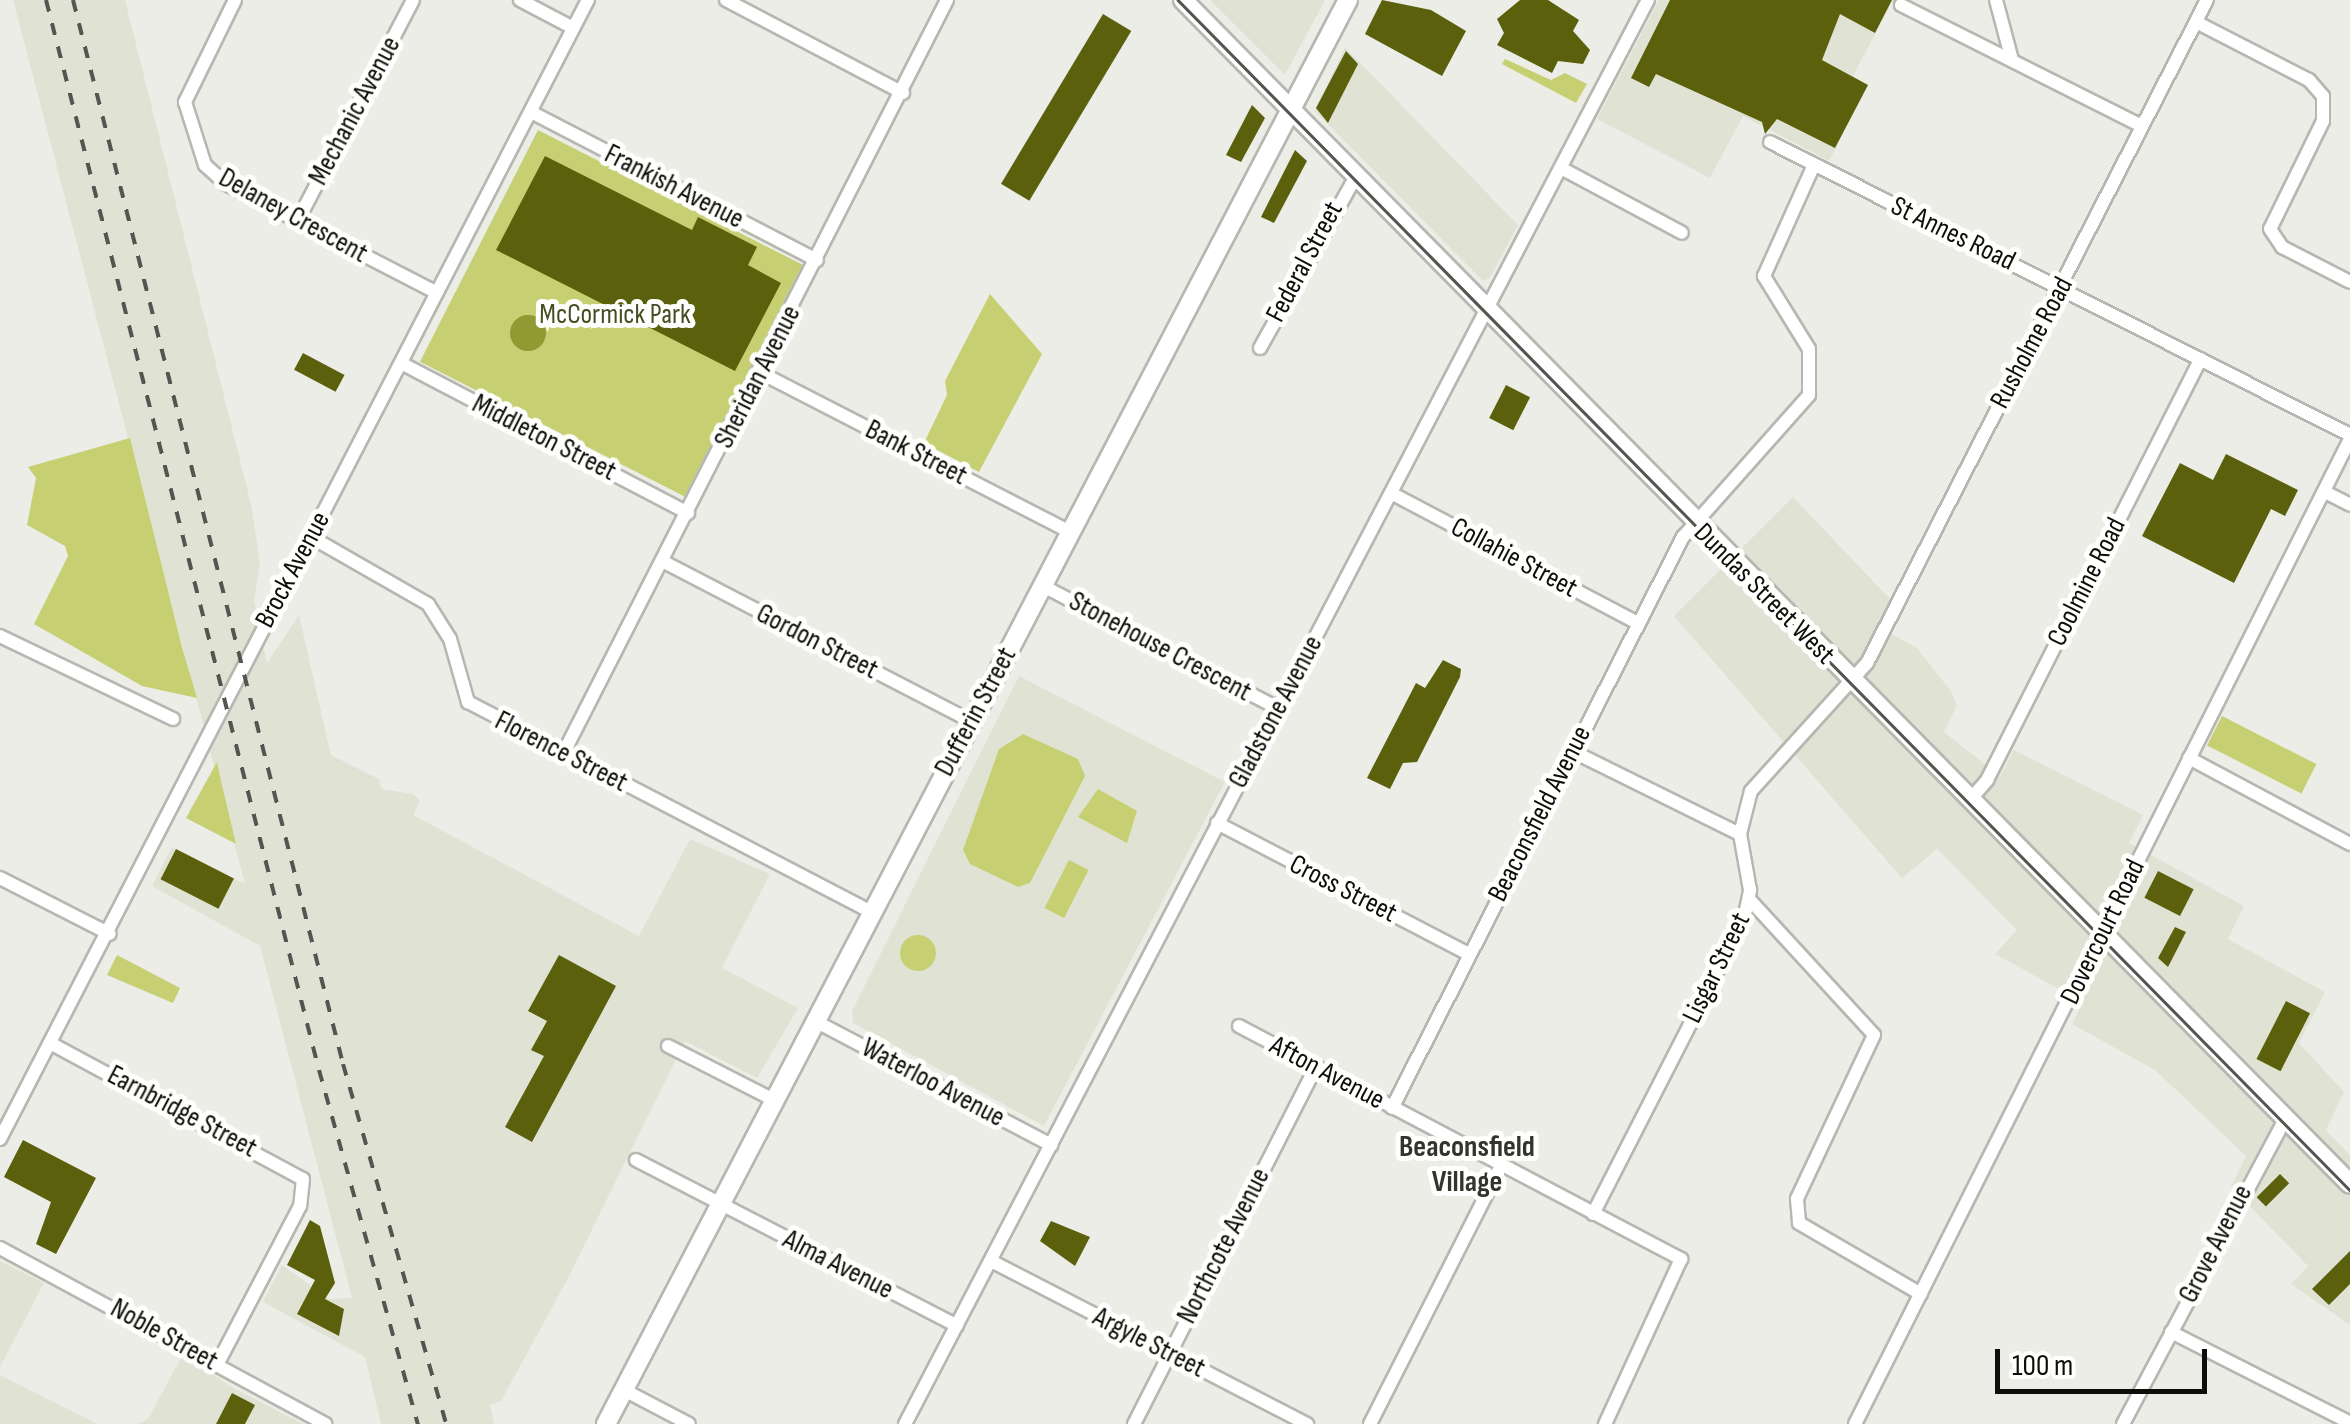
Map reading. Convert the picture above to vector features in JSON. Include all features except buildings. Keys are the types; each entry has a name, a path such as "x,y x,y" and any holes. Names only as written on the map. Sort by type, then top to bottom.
{"main road":[{"name":"Dundas Street West","path":"1183,0 1354,180 2349,1180"},
{"name":"Dufferin Street","path":"606,1424 1348,0"}],"street":[{"name":"Delaney Crescent","path":"235,0 189,89 193,141 214,176 437,293"},
{"name":"Mechanic Avenue","path":"296,222 413,0"},
{"path":"520,0 573,28"},
{"name":"Brock Avenue","path":"0,1140 4,1123 110,934 588,0"},
{"path":"726,0 903,93"},
{"name":"Sheridan Avenue","path":"564,752 761,373 947,0"},
{"name":"Gladstone Avenue","path":"905,1424 1648,0"},
{"path":"1996,0 2012,60"},
{"name":"Rusholme Road","path":"1852,683 1886,628 2061,288 2140,124 2207,0"},
{"path":"1900,4 2140,124"},
{"path":"2196,22 2310,80 2323,96 2323,121 2270,229 2282,247 2350,282"},
{"name":"Frankish Avenue","path":"530,112 818,260"},
{"name":"St Annes Road","path":"1770,142 2350,437"},
{"name":"Beaconsfield Avenue","path":"1392,1108 1692,522 1808,395 1809,349 1764,276 1814,166"},
{"path":"1561,168 1682,232"},
{"name":"Federal Street","path":"1260,348 1354,180"},
{"name":"Coolmine Road","path":"1969,801 1987,780 2201,359"},
{"name":"Middleton Street","path":"401,363 688,513"},
{"name":"Bank Street","path":"761,373 1070,532"},
{"name":"Dovercourt Road","path":"1855,1424 2350,437"},
{"name":"Collahie Street","path":"1391,492 1638,622"},
{"path":"2325,492 2350,505"},
{"name":"Florence Street","path":"311,536 428,604 450,638 468,702 872,912"},
{"name":"Gordon Street","path":"664,562 971,722"},
{"name":"Stonehouse Crescent","path":"1043,586 1277,708"},
{"path":"0,636 173,718"},
{"name":"Lisgar Street","path":"1593,1214 1750,900 1740,834 1758,779 1852,683"},
{"path":"1572,751 1740,834"},
{"path":"2189,758 2350,844"},
{"name":"Cross Street","path":"1217,823 1469,954"},
{"path":"0,878 110,934"},
{"path":"1750,900 1874,1035 1797,1199 1799,1223 1825,1245 1922,1294"},
{"name":"Waterloo Avenue","path":"815,1021 1051,1144"},
{"name":"Afton Avenue","path":"1239,1026 1681,1260 1605,1424"},
{"name":"Earnbridge Street","path":"50,1044 296,1172 304,1189 218,1364"},
{"path":"668,1046 774,1100"},
{"name":"Northcote Avenue","path":"1134,1424 1315,1068"},
{"name":"Grove Avenue","path":"2123,1424 2285,1119"},
{"name":"Alma Avenue","path":"636,1160 958,1326"},
{"path":"1370,1424 1500,1166"},
{"name":"Noble Street","path":"0,1248 326,1424"},
{"name":"Argyle Street","path":"991,1261 1307,1424"},
{"path":"2171,1332 2350,1423"},
{"path":"624,1390 689,1424"}],"shaded area":[{"path":"13,0 125,0 251,504 260,563 254,600 267,663 299,615 331,755 379,779 382,789 413,794 420,800 413,815 639,936 690,839 770,874 722,968 798,1008 757,1078 685,1041 566,1282 501,1401 490,1405 494,1424 381,1424 365,1357 263,1302 282,1265 329,1299 352,1298 260,946 152,886 172,847 245,884"},
{"path":"1210,0 1325,0 1285,75"},
{"path":"1659,0 1893,0 1853,76 1868,85 1829,161 1743,116 1710,178 1597,119"},
{"path":"1345,47 1518,225 1490,278 1483,281 1315,111"},
{"path":"528,315 540,321 546,333 540,345 528,351 516,345 510,333 516,321"},
{"path":"1793,497 1891,600 1879,627 1917,648 1950,690 1957,705 1944,732 2000,776 2014,750 2143,815 2129,843 2244,906 2228,939 2325,992 2299,1043 2344,1092 2326,1130 2350,1155 2350,1325 2291,1284 2308,1266 2231,1187 2246,1156 2155,1070 2072,1024 2083,1002 1995,954 2017,930 1937,849 1902,878 1674,616"},
{"path":"1019,676 1225,782 1044,1126 853,1023 852,1011"},
{"path":"0,1261 44,1283 0,1367"},
{"path":"183,1354 230,1386 303,1424 137,1424 148,1419"},
{"path":"0,1375 97,1424 0,1424"}],"green space":[{"path":"1505,59 1551,80 1565,73 1587,84 1576,103 1502,64"},
{"name":"McCormick Park","path":"538,130 803,265 685,496 420,362"},
{"path":"990,294 1042,354 979,472 924,443 947,395 945,381"},
{"path":"130,438 197,698 142,686 34,624 68,556 65,546 27,525 36,478 28,467"},
{"path":"2222,716 2316,764 2301,794 2207,745"},
{"path":"1023,734 1078,759 1085,776 1030,883 1018,887 970,864 963,850 999,749"},
{"path":"217,762 221,781 236,844 186,818"},
{"path":"1098,789 1137,811 1127,843 1078,817"},
{"path":"1069,860 1089,870 1064,918 1044,908"},
{"path":"918,935 931,940 936,953 931,966 918,971 905,966 900,953 905,940"},
{"path":"117,955 180,988 173,1003 107,975"}],"tram line":[{"path":"1178,0 2350,1190"}],"railway":[{"path":"46,0 319,1070 418,1424"},
{"path":"73,0 343,1064 446,1424"}],"district":[{"name":"Beaconsfield Village","path":"1467,1164"}]}
